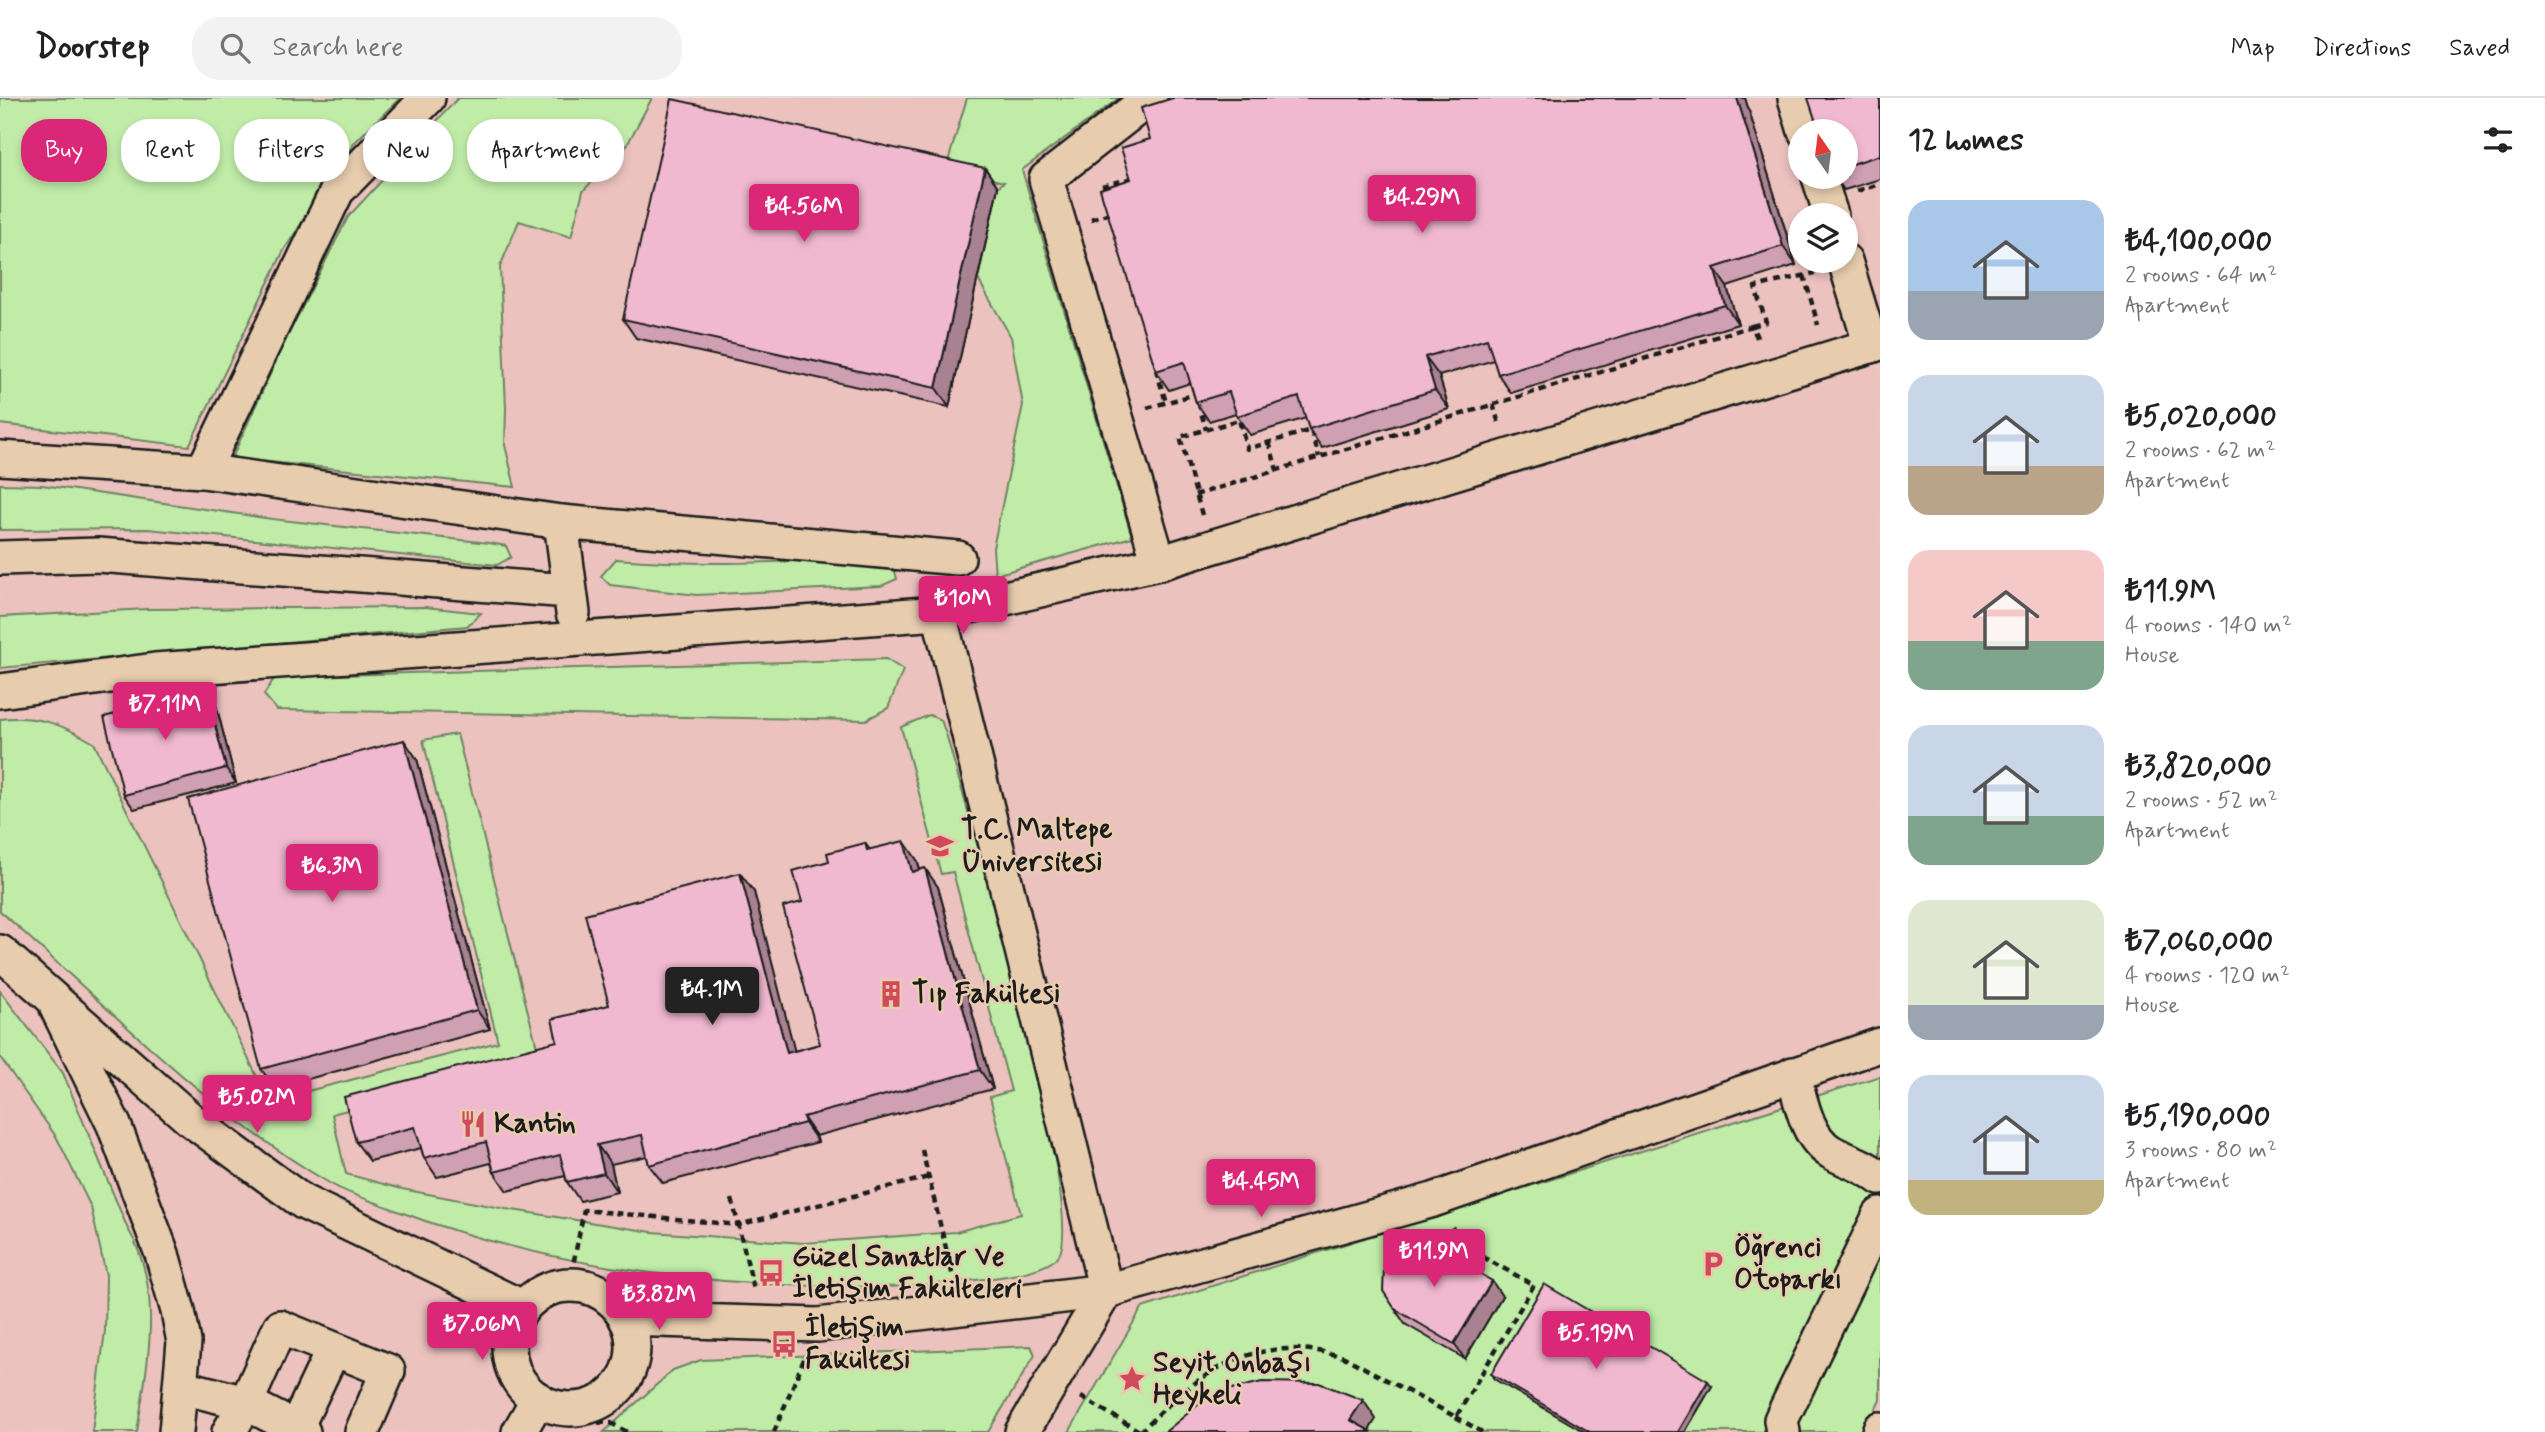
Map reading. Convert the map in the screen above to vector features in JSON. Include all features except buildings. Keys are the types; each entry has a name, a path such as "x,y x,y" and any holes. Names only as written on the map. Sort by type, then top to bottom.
{"street":[{"path":"202,471 337,191 428,98"},
{"path":"1150,98 1045,179 1155,548"},
{"path":"1794,98 1801,119"},
{"path":"0,691 155,670 939,613 1155,548 1876,345 1861,313 1849,273"},
{"path":"0,458 202,471 561,522 958,558"},
{"path":"561,522 577,638"},
{"path":"0,558 98,555 569,591"},
{"path":"939,613 1107,1291 1022,1432"},
{"path":"0,952 190,1119 303,1202 522,1307"},
{"path":"50,994 114,1125 163,1254 184,1342 176,1432"},
{"path":"626,1319 818,1325 1107,1291 1433,1199 1880,1045"},
{"path":"1793,1073 1814,1138 1830,1151 1871,1170 1880,1178"},
{"path":"1783,1432 1781,1420 1880,1215"},
{"path":"569,1285 587,1286 616,1304 626,1319 632,1336 628,1371 605,1398 572,1409 554,1407 528,1417 520,1381 509,1357 513,1322 522,1307 551,1287 569,1285"},
{"path":"229,1432 246,1403 280,1327 388,1371 362,1432"},
{"path":"182,1387 246,1403 298,1431 333,1350"}],"path":[{"path":"1090,145 1105,196"},
{"path":"1102,186 1132,176 1135,186"},
{"path":"1108,205 1114,225"},
{"path":"1195,495 1766,322 1755,287 1811,273"},
{"path":"1804,275 1818,325"},
{"path":"1806,329 1861,313"},
{"path":"1752,326 1758,343 1770,339"},
{"path":"1154,364 1166,402"},
{"path":"1116,416 1196,394 1206,430"},
{"path":"1155,548 1202,517 1180,437 1239,420 1247,449 1311,430 1319,457"},
{"path":"1269,443 1277,470"},
{"path":"922,1150 961,1308"},
{"path":"569,1285 584,1210 738,1225 929,1177"},
{"path":"732,1199 762,1323"},
{"path":"1433,1199 1466,1248 1534,1285 1456,1417"},
{"path":"774,1432 818,1325"},
{"path":"1053,1381 1141,1432 1190,1384 1212,1369 1236,1359 1271,1351 1327,1352 1344,1357 1482,1432"},
{"path":"528,1417 611,1423 626,1432"}],"shaded area":[{"name":"T.C. Maltepe Üniversitesi","path":"0,98 1880,98 1880,1432 0,1432"}],"green space":[{"path":"0,98 400,98 379,119 363,119 363,134 349,151 349,119 234,119 234,182 329,182 284,250 189,446 0,424"},
{"path":"458,98 652,98 624,148 624,119 467,119 467,182 592,182 583,191 571,237 519,221 500,267 505,445 515,487 232,458 287,337 348,217 380,182 453,182 453,119 439,119"},
{"path":"967,98 1119,98 1022,170 1132,537 995,575 993,548 1023,405 1011,337 978,279 998,187 1004,182 946,168"},
{"path":"0,484 42,485 272,519 489,543 506,546 511,557 497,565 148,529 0,530"},
{"path":"864,557 893,564 897,579 881,586 697,595 610,585 601,576 616,559 740,563"},
{"path":"425,607 481,613 467,626 0,668 0,617 147,609"},
{"path":"886,659 903,670 888,708 866,720 277,710 264,695 275,677"},
{"path":"929,715 941,720 947,737 1021,1006 1056,1165 1063,1223 1059,1255 1050,1263 1016,1274 972,1281 880,1287 709,1280 602,1266 549,1255 497,1243 395,1210 331,1184 242,1124 159,1056 0,911 0,719 26,718 49,722 94,743 269,1101 498,1042 423,740 457,734 540,1059 332,1114 346,1174 402,1189 506,1209 652,1232 804,1243 956,1232 1021,1214 990,1097 1011,1091 953,872 941,874 901,727"},
{"path":"0,991 63,1073 139,1251 150,1302 150,1328 137,1432 92,1432 105,1331 106,1275 91,1207 57,1138 0,1057"},
{"path":"1880,1076 1880,1400 1865,1432 1069,1432 1142,1308"},
{"path":"1031,1346 1035,1355 988,1432 604,1432 673,1370 701,1360"}],"place":[{"name":"T.C. Maltepe Üniversitesi","path":"940,846"},
{"name":"Tıp Fakültesi","path":"891,994"},
{"name":"Kantin","path":"473,1124"},
{"name":"Öğrenci Otoparkı","path":"1713,1264"},
{"name":"Güzel Sanatlar Ve İletişim Fakülteleri","path":"771,1273"},
{"name":"İletişim Fakültesi","path":"784,1344"},
{"name":"Seyit Onbaşı Heykeli","path":"1132,1379"}]}
